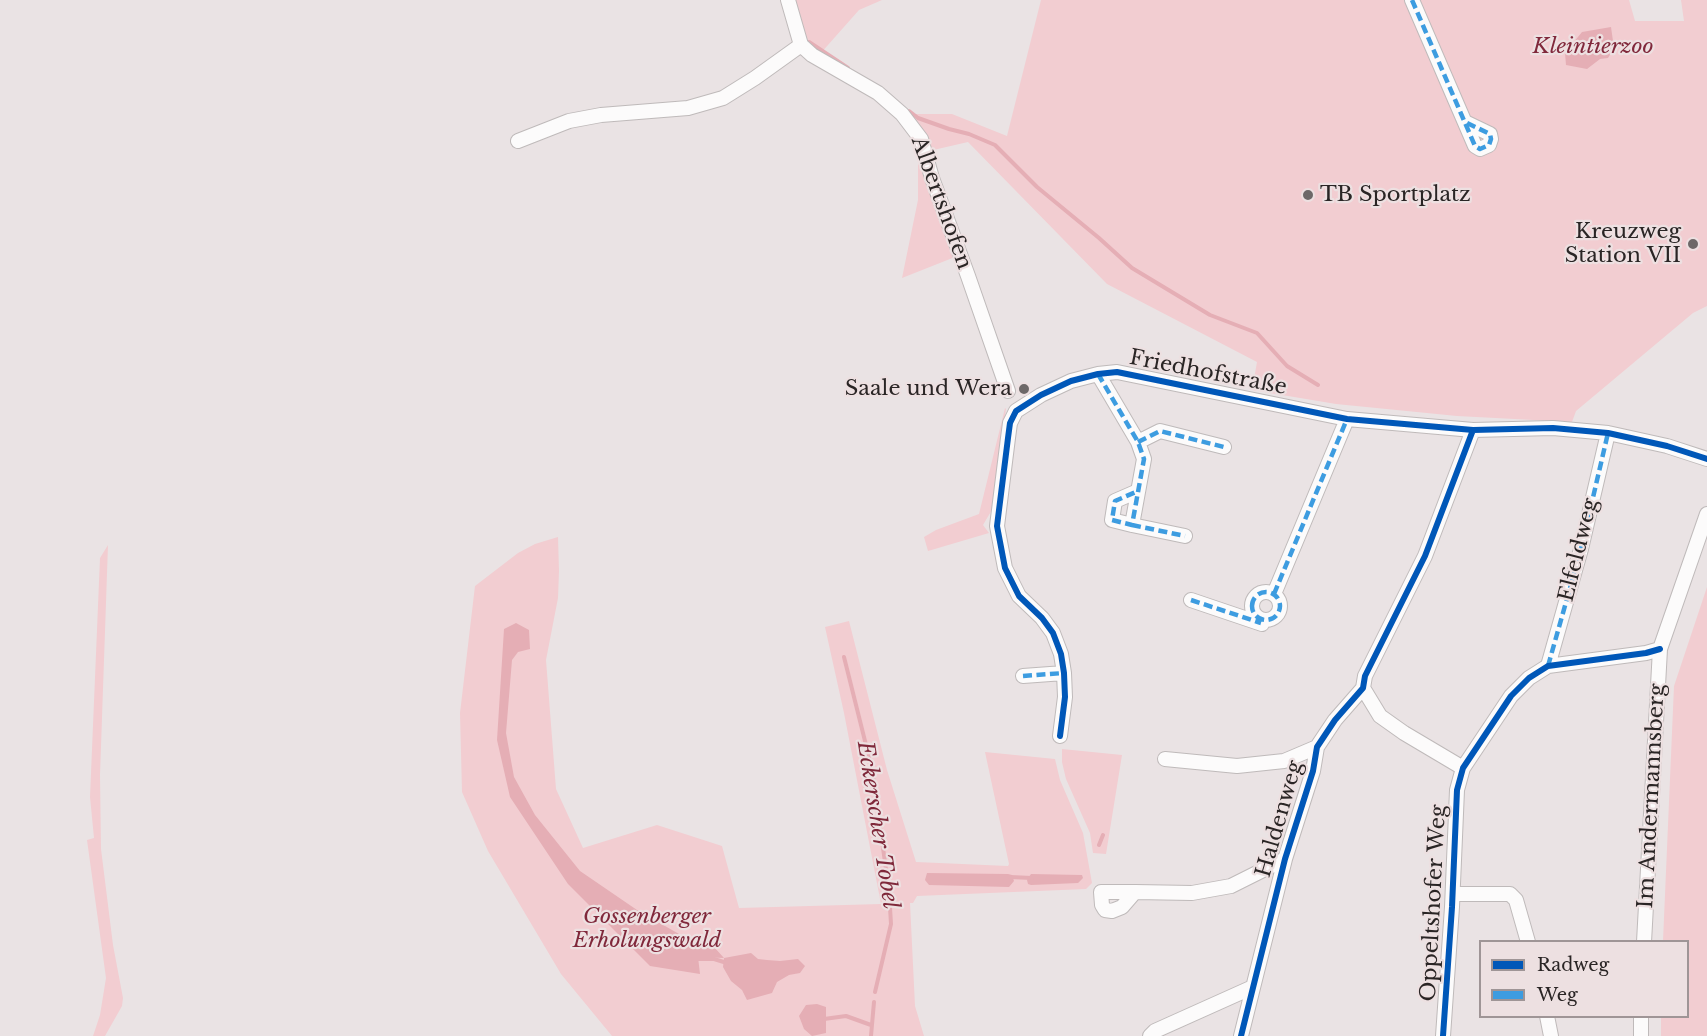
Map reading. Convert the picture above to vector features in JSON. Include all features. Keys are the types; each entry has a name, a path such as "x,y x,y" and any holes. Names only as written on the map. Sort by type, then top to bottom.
{"street":[{"path":"518,141 569,121 601,115 688,108 723,98 801,45 788,0"},
{"path":"1413,0 1465,122"},
{"name":"Albertshofen","path":"801,45 812,56 878,93 902,114 921,139 932,178 1008,391"},
{"name":"Friedhofstraße","path":"1060,736 1065,697 1061,654 1053,633 1042,618 1019,596 1005,568 997,526 1008,438 1016,411 1041,395 1071,381 1117,372 1347,419 1473,430 1554,428 1608,433 1667,446 1707,459"},
{"path":"1098,374 1138,442 1144,459 1132,525"},
{"path":"1274,594 1347,419"},
{"name":"Haldenweg","path":"1241,1036 1285,859 1313,771 1317,747 1335,720 1363,688 1365,676 1425,556 1473,430"},
{"path":"1138,442 1160,431 1224,447"},
{"name":"Elfeldweg","path":"1548,666 1581,549 1608,433"},
{"path":"1138,491 1115,501 1112,520 1185,536"},
{"name":"Im Andermannsberg","path":"1644,940 1660,649 1707,514"},
{"path":"1191,600 1265,625 1271,619 1280,610 1279,601 1270,592 1260,592 1252,604 1257,617 1271,619"},
{"name":"Oppeltshofer Weg","path":"1443,1036 1453,894 1456,790 1463,768 1511,696 1529,678 1548,666 1646,653 1660,649"},
{"path":"1023,676 1064,673"},
{"path":"1363,688 1380,716 1463,768"},
{"name":"Haldenweg","path":"1165,759 1237,766 1284,761 1317,747"},
{"name":"Haldenweg","path":"1135,892 1192,893 1231,885 1285,859"},
{"path":"1453,894 1510,894 1516,900 1527,940"},
{"path":"1150,1036 1155,1031 1253,987"},
{"path":"1547,1018 1551,1036"},
{"path":"1641,1018 1641,1036"}],"green space":[{"path":"793,0 882,0 859,10 820,54 800,33"},
{"name":"Kleintierzoo","path":"1041,0 1629,0 1635,21 1684,21 1681,0 1707,0 1707,306 1693,313 1576,411 1572,422 1457,416 1336,404 1252,390 1257,362 1107,284 968,142 929,151 908,114 952,114 1007,136"},
{"path":"918,155 955,257 902,278 918,200"},
{"path":"1005,408 993,508 983,525 989,533 928,551 924,537 936,530 979,514"},
{"name":"Gossenberger Erholungswald","path":"558,537 558,598 546,660 556,789 583,848 657,825 722,846 739,908 881,904 825,627 849,621 887,770 916,862 1008,866 985,752 1055,759 1060,780 1083,833 1092,883 1086,889 917,896 913,903 910,903 915,1006 924,1036 612,1036 561,974 488,851 462,792 460,713 475,586 518,553 535,544"},
{"path":"108,545 100,775 101,849 113,945 123,998 122,1006 105,1036 93,1036 100,1015 106,978 87,840 94,838 90,797 100,558"},
{"path":"1707,587 1707,1036 1661,1036 1661,1018 1689,1018 1689,940 1663,940 1674,686"},
{"path":"1062,749 1122,755 1106,854 1093,853 1090,833 1066,779"}],"shaded area":[{"path":"1611,27 1614,48 1608,58 1600,59 1587,69 1566,65 1565,53 1582,32"},
{"path":"516,623 529,630 530,649 518,652 512,660 506,733 514,777 535,815 580,871 637,910 693,942 714,947 724,958 698,957 700,974 650,966 568,884 510,797 497,740 504,629"},
{"path":"927,873 1008,874 1012,875 1014,881 1009,887 929,885 925,880"},
{"path":"1031,874 1082,875 1083,878 1078,883 1031,885 1027,880"},
{"path":"751,953 758,959 780,961 798,959 805,966 800,973 789,975 777,982 772,993 747,1000 742,990 731,981 723,967 724,958"},
{"path":"817,1004 826,1007 826,1033 812,1036 804,1029 799,1016 806,1005"}],"waterway":[{"path":"809,42 848,68"},
{"path":"909,111 918,118 995,145 1037,187 1132,268 1210,315 1257,333 1287,366 1318,385"},
{"name":"Eckerscher Tobel","path":"844,657 872,769 889,891 891,924 875,992"},
{"path":"1099,845 1103,835"},
{"path":"1010,877 1032,878"},
{"name":"Eckerscher Tobel","path":"693,959 714,959 727,963"},
{"name":"Eckerscher Tobel","path":"871,1036 874,1002"},
{"name":"Eckerscher Tobel","path":"824,1019 846,1016 871,1025"}],"marked path":[{"path":"1412,0 1475,146 1480,149 1489,145 1490,134 1465,122"},
{"path":"1098,374 1138,442 1144,459 1132,525 1112,520 1115,501 1138,491"},
{"path":"1274,594 1347,419"},
{"path":"1138,442 1160,431 1224,447"},
{"path":"1548,666 1581,549 1608,433"},
{"path":"1132,525 1185,536"},
{"path":"1266,592 1276,596 1280,606 1276,616 1266,620 1256,616 1252,606 1256,596 1266,592"},
{"path":"1191,600 1261,623"},
{"path":"1023,676 1064,673"}],"cycle path":[{"path":"1060,736 1065,697 1061,654 1053,633 1042,618 1019,596 1005,568 997,526 1010,423 1016,411 1041,395 1071,381 1117,372 1347,419 1473,430 1553,428 1608,433 1667,446 1707,459"},
{"path":"1241,1036 1285,859 1313,771 1317,747 1335,720 1363,688 1365,676 1425,556 1473,430"},
{"path":"1443,1036 1457,790 1463,768 1511,696 1529,678 1548,666 1646,653 1660,649"}],"place":[{"name":"TB Sportplatz","path":"1308,195"},
{"name":"Kreuzweg Station VII","path":"1693,244"},
{"name":"Saale und Wera","path":"1024,389"}]}
